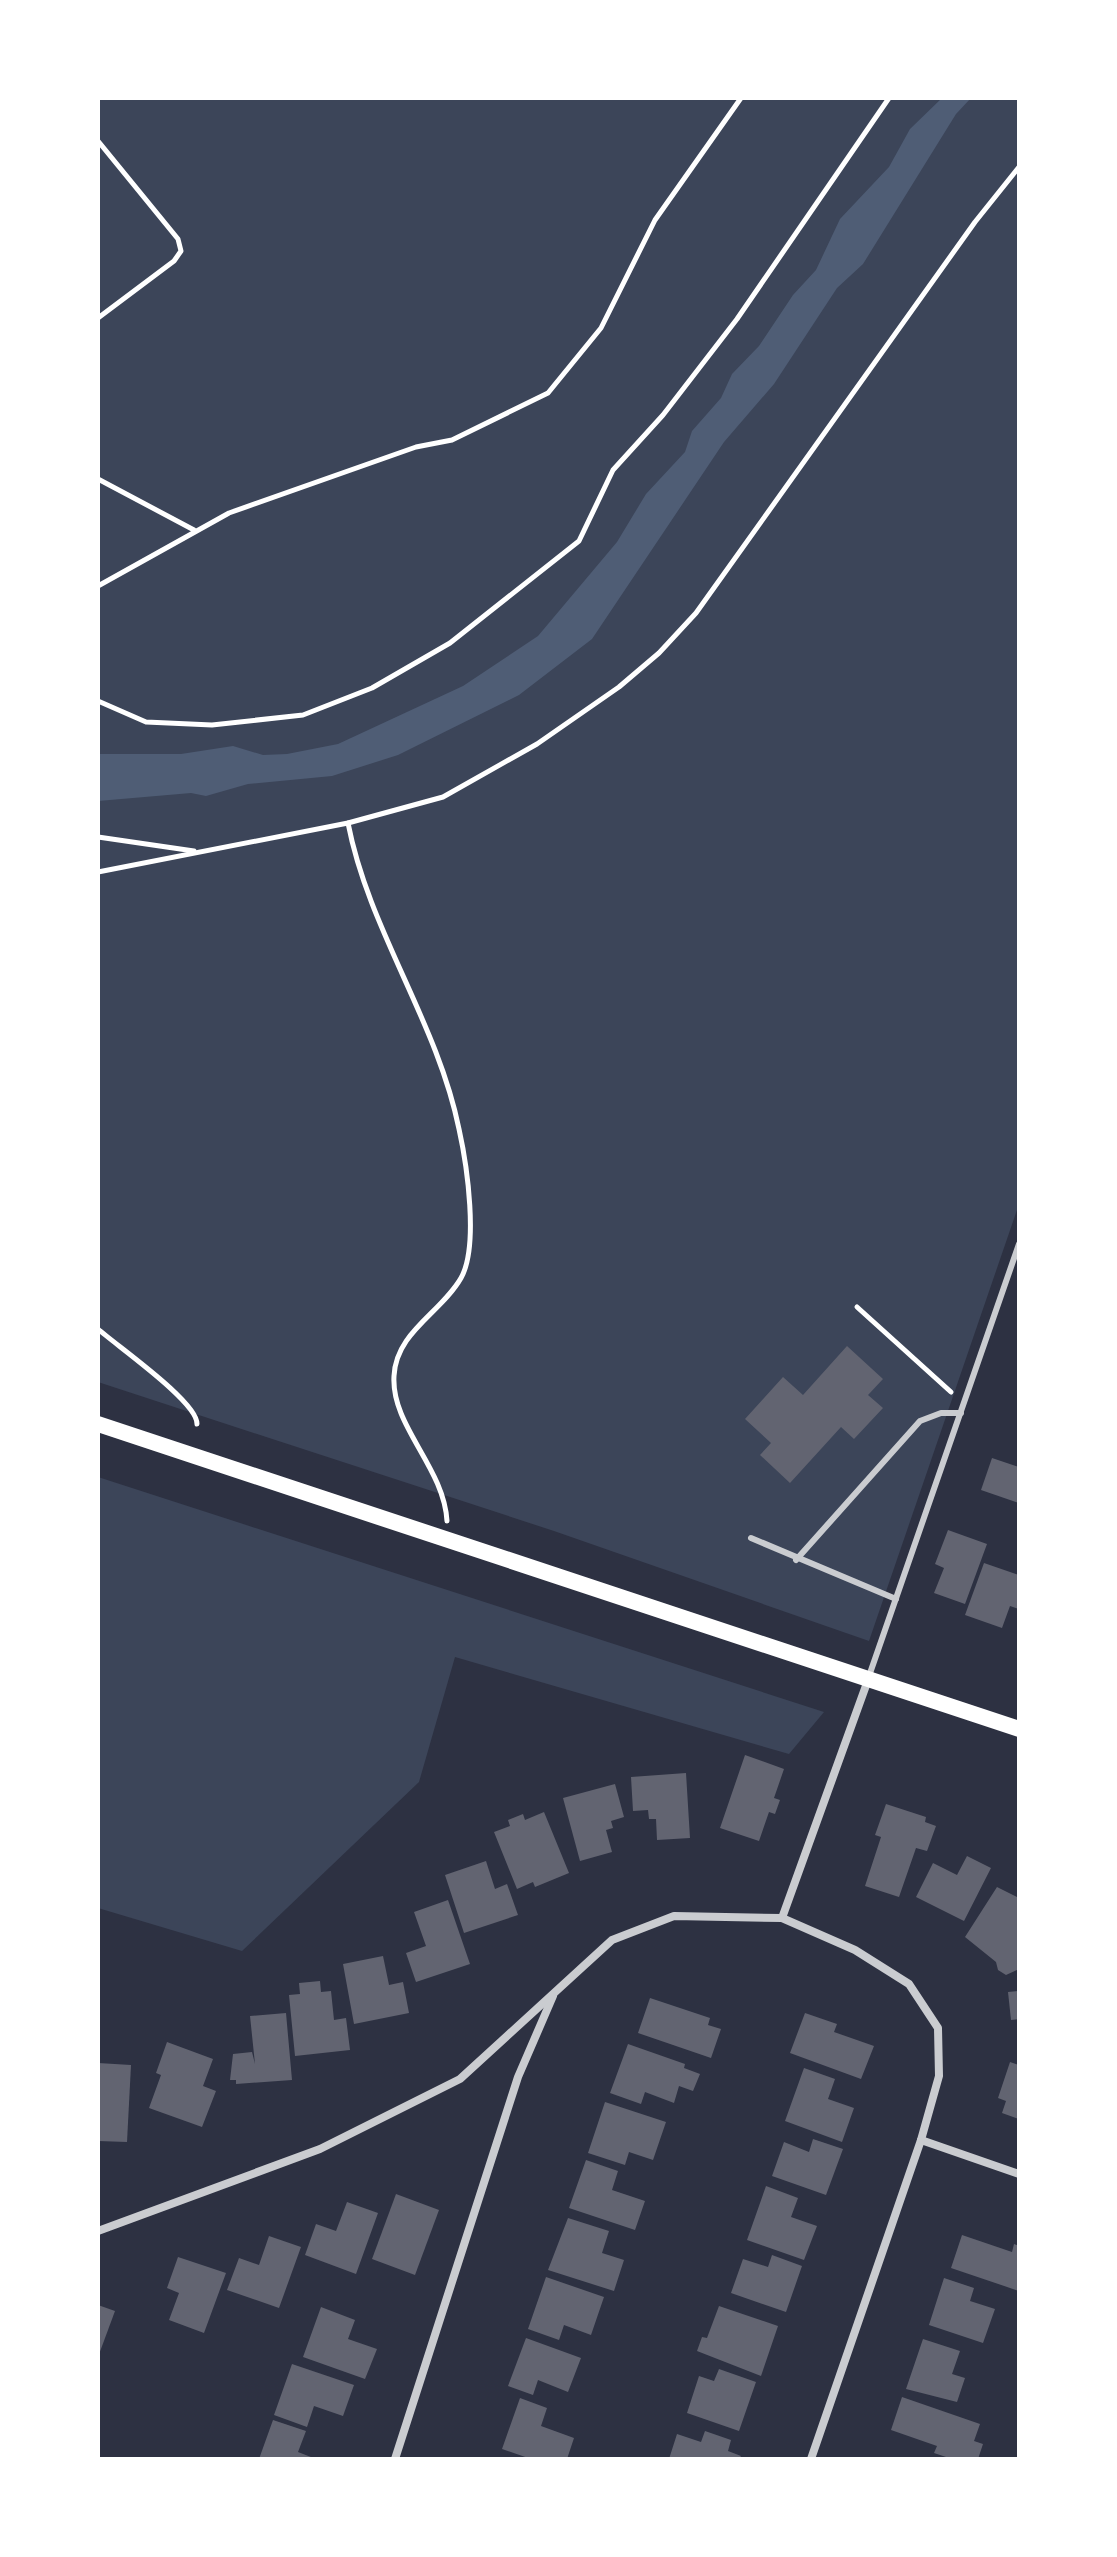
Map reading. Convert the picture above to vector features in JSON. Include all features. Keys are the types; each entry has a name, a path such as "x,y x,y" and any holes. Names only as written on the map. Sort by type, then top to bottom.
{"main road":[{"path":"98,1424 1019,1729"}],"street":[{"path":"782,1918 868,1680"},
{"path":"98,2231 320,2149 460,2079 612,1940 674,1916 782,1918 855,1950 909,1984 938,2028 939,2076 921,2140 811,2459"},
{"path":"395,2459 518,2077 555,1991"},
{"path":"921,2140 1019,2174"}],"lane":[{"path":"868,1680 1019,1244"},
{"path":"796,1560 920,1421 941,1413 961,1413"},
{"path":"751,1538 796,1560 896,1599"}],"path":[{"path":"98,586 229,513 387,457 452,440 548,393 601,328 655,220 741,98"},
{"path":"98,701 146,722 212,725 303,715 372,688 450,643 579,541 613,470 663,415 737,319 889,98"},
{"path":"98,141 178,239 181,251 174,261 98,318"},
{"path":"98,872 348,823 413,807 462,788 537,744 619,687 659,653 696,613 975,222 1019,167"},
{"path":"98,479 195,530"},
{"path":"348,823 357,867 395,962 433,1041 459,1129 468,1185 468,1236 463,1275 448,1298 407,1340 399,1352 394,1377 395,1400 438,1479 445,1500 448,1542"},
{"path":"98,837 199,851"},
{"path":"857,1307 964,1403"},
{"path":"98,1329 179,1398 194,1413 197,1424"}],"shaded area":[{"path":"98,98 1019,98 1019,1204 869,1641 554,1531 98,1382"},
{"path":"942,98 971,98 956,114 863,264 837,288 774,384 724,442 592,639 519,695 398,755 332,776 248,784 206,796 191,793 98,801 98,754 181,754 233,746 263,755 287,754 338,744 463,686 538,636 617,542 646,494 685,452 692,431 721,398 732,374 759,346 793,295 816,270 840,219 889,167 910,129"},
{"path":"98,1477 824,1712 789,1754 455,1657 419,1782 242,1951 98,1908"}],"building":[{"path":"847,1346 883,1379 868,1395 883,1408 854,1439 841,1427 790,1483 760,1455 771,1443 745,1419 783,1377 803,1395"},
{"path":"992,1458 1019,1467 1019,1503 981,1490"},
{"path":"948,1530 987,1544 965,1604 934,1593 944,1568 935,1564"},
{"path":"984,1563 1019,1575 1019,1609 1010,1606 1002,1628 965,1615"},
{"path":"745,1755 784,1769 774,1798 780,1800 775,1814 769,1812 759,1841 720,1828"},
{"path":"686,1773 690,1838 657,1840 656,1819 649,1819 648,1810 633,1811 631,1777"},
{"path":"615,1784 624,1817 611,1821 613,1828 606,1830 612,1852 580,1861 563,1798"},
{"path":"886,1804 926,1817 925,1822 936,1826 927,1851 916,1848 899,1897 865,1886 881,1837 875,1835"},
{"path":"544,1812 569,1873 535,1887 533,1882 517,1889 494,1832 510,1826 508,1820 523,1814 525,1820"},
{"path":"967,1856 991,1868 964,1921 916,1897 933,1863 957,1875"},
{"path":"486,1861 495,1889 507,1884 518,1915 464,1933 445,1875"},
{"path":"997,1887 1019,1898 1019,1969 1006,1975 998,1970 996,1962 965,1937"},
{"path":"448,1900 470,1964 416,1982 406,1953 426,1946 414,1912"},
{"path":"383,1956 389,1985 403,1982 409,2013 354,2024 343,1964"},
{"path":"320,1981 321,1992 331,1991 334,2020 346,2018 350,2050 295,2056 289,1995 300,1994 299,1983"},
{"path":"1019,1991 1019,2019 1011,2020 1008,1992"},
{"path":"650,1998 710,2018 708,2025 721,2029 711,2058 638,2033"},
{"path":"286,2013 292,2080 236,2084 236,2080 230,2080 233,2054 252,2052 255,2064 250,2016"},
{"path":"805,2013 837,2024 834,2032 874,2046 861,2079 790,2053"},
{"path":"167,2042 213,2059 203,2086 216,2091 202,2127 149,2108 161,2075 156,2073"},
{"path":"628,2044 685,2064 684,2068 700,2074 693,2091 679,2086 674,2103 645,2092 641,2104 610,2093"},
{"path":"1010,2062 1019,2065 1019,2119 1002,2113 1006,2101 998,2098"},
{"path":"98,2063 131,2065 127,2142 98,2141"},
{"path":"804,2068 835,2079 828,2099 854,2108 842,2142 785,2121"},
{"path":"605,2102 666,2122 653,2160 629,2152 625,2165 588,2153"},
{"path":"813,2139 843,2149 826,2195 772,2176 784,2142 809,2152"},
{"path":"586,2160 618,2171 612,2190 645,2201 635,2230 569,2208"},
{"path":"766,2186 798,2198 791,2217 817,2226 804,2260 747,2240"},
{"path":"396,2194 439,2210 415,2275 372,2259"},
{"path":"347,2202 378,2213 356,2274 305,2255 316,2224 336,2231"},
{"path":"568,2218 609,2231 602,2253 624,2260 614,2291 548,2270"},
{"path":"962,2235 1012,2252 1014,2244 1019,2246 1019,2291 951,2268"},
{"path":"269,2236 301,2247 279,2308 227,2290 239,2258 259,2265"},
{"path":"772,2255 802,2266 786,2312 731,2293 743,2259 768,2267"},
{"path":"178,2257 226,2273 204,2333 169,2320 179,2293 167,2288"},
{"path":"546,2277 604,2297 591,2335 564,2325 559,2340 528,2329"},
{"path":"944,2278 974,2288 970,2301 995,2309 983,2343 929,2325"},
{"path":"98,2305 115,2311 98,2357"},
{"path":"719,2306 778,2326 761,2376 697,2351 702,2337 707,2338"},
{"path":"321,2307 355,2320 348,2339 377,2349 365,2379 303,2357"},
{"path":"526,2338 581,2358 568,2392 538,2380 533,2395 508,2386"},
{"path":"923,2339 960,2351 952,2374 965,2378 957,2402 906,2389"},
{"path":"292,2364 354,2385 343,2416 314,2406 307,2427 274,2415"},
{"path":"719,2369 756,2382 739,2431 687,2413 699,2376 714,2381"},
{"path":"902,2397 980,2424 974,2441 983,2444 978,2459 952,2459 934,2453 937,2446 891,2430"},
{"path":"520,2398 547,2408 541,2426 574,2438 567,2459 531,2459 502,2449"},
{"path":"273,2420 306,2431 298,2452 316,2459 259,2459"},
{"path":"705,2431 731,2440 728,2451 741,2456 739,2459 669,2459 677,2434 701,2442"}]}
